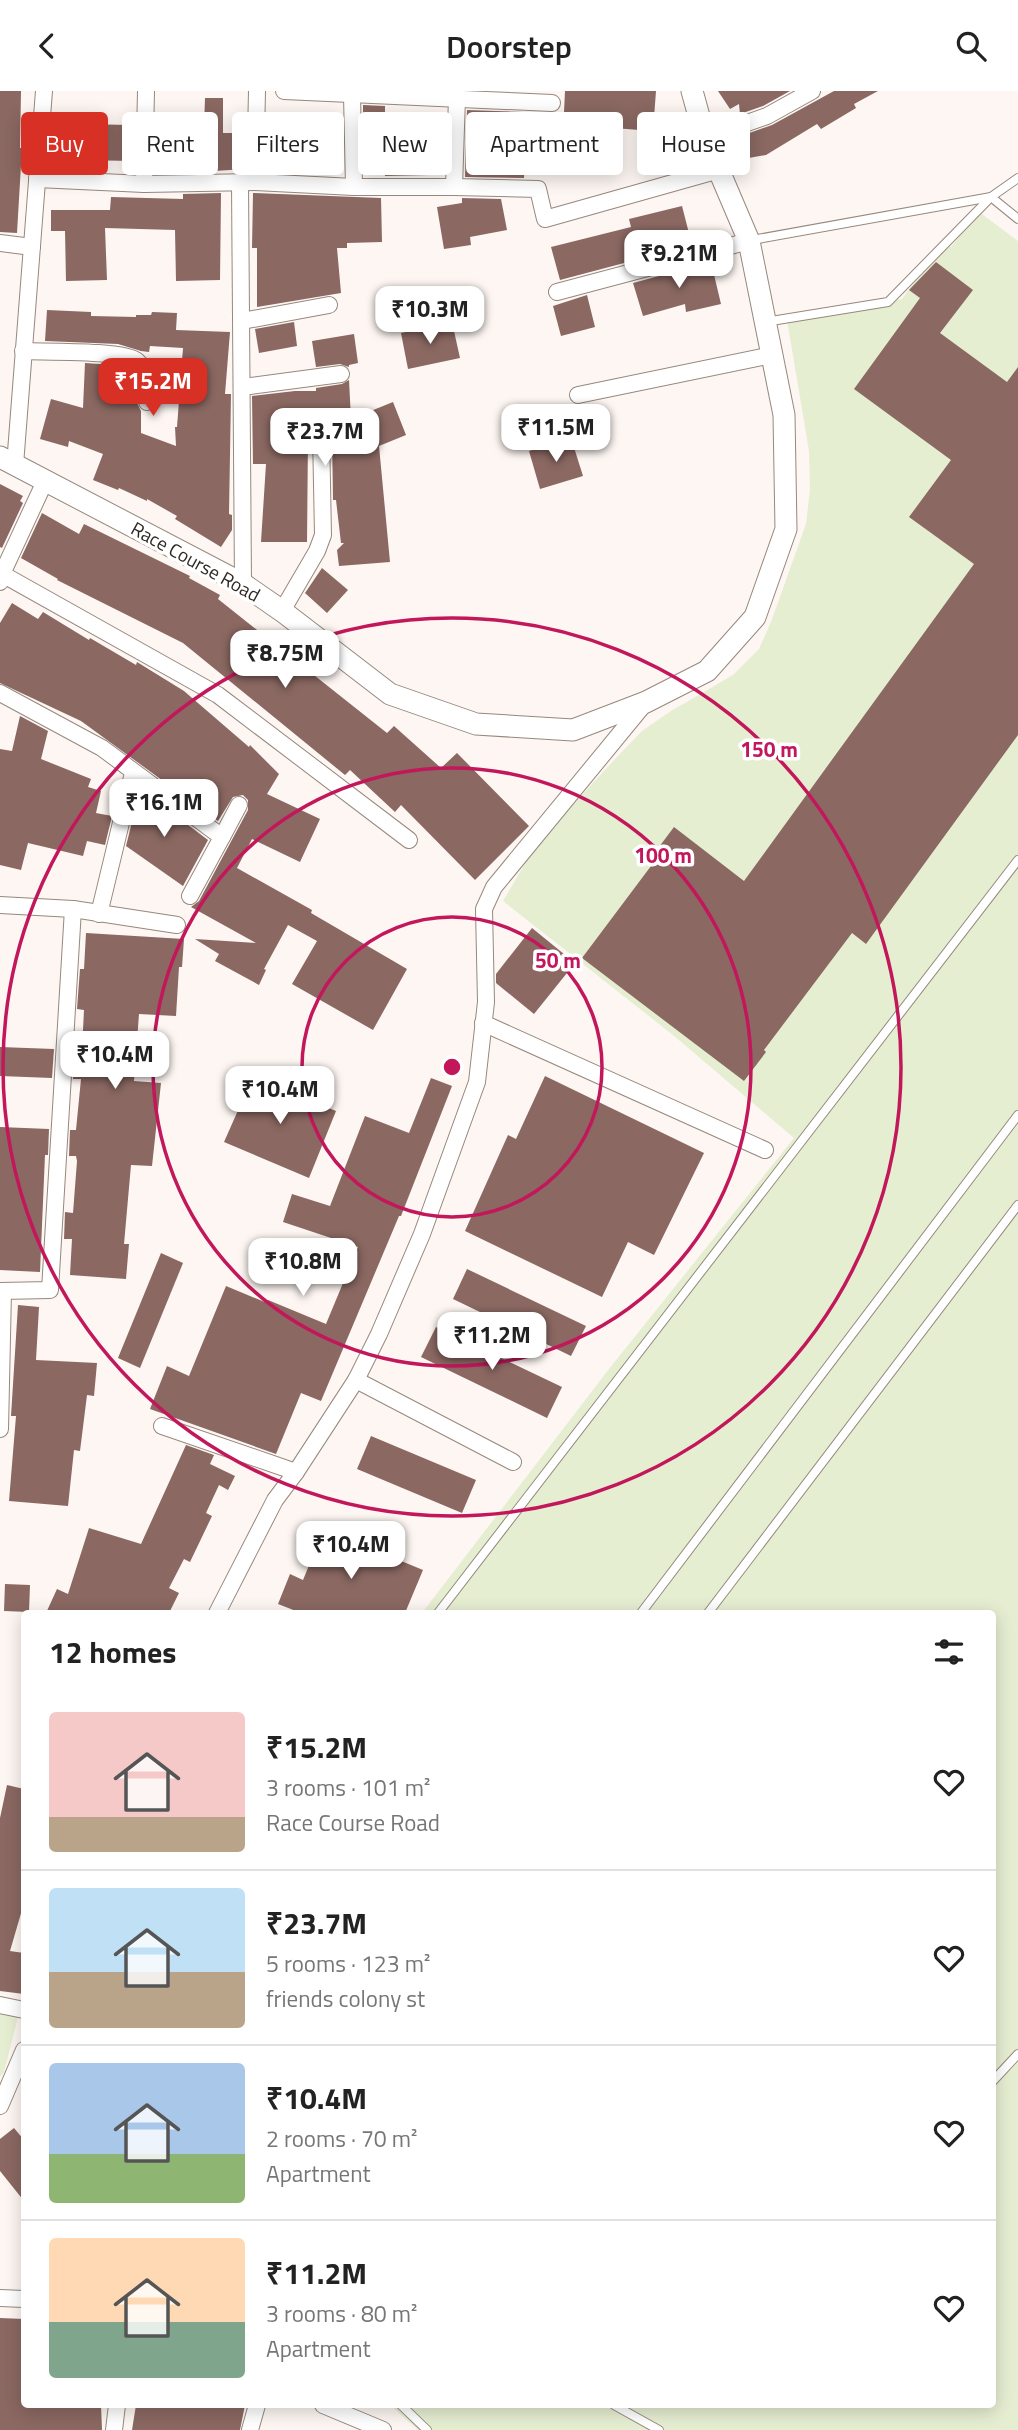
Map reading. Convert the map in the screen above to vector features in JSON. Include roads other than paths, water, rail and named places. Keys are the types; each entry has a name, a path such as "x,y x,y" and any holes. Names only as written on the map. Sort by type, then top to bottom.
{"street":[{"path":"7,461 23,351 44,91"},
{"path":"144,184 146,91"},
{"path":"243,584 242,321 247,183 257,91"},
{"path":"284,91 552,103"},
{"name":"Race Course Road","path":"692,91 698,112"},
{"path":"750,122 767,116 812,91"},
{"path":"352,95 354,187"},
{"path":"454,187 457,98"},
{"path":"37,179 144,184 538,188 545,219 701,175"},
{"name":"Race Course Road","path":"7,461 243,584 390,694 476,725 573,730 646,702 707,671 755,617 786,529 784,415 749,241 721,175"},
{"path":"557,292 749,241"},
{"path":"0,243 32,247"},
{"path":"242,321 329,305"},
{"path":"23,351 120,355 136,359 142,367 146,381 146,402"},
{"path":"578,395 772,355"},
{"path":"243,387 341,374"},
{"path":"282,611 317,551 323,535 321,433"},
{"path":"46,479 1,577 218,695 409,840"},
{"path":"0,693 102,748 222,837"},
{"path":"219,1610 275,1500 356,1380 422,1234 477,1082 486,1002 484,909 494,887 646,702"},
{"path":"99,914 133,773"},
{"path":"190,896 239,805"},
{"path":"0,905 73,909 177,925"},
{"path":"0,1429 1,1291 50,1290 73,909"},
{"path":"483,1023 765,1150"},
{"path":"356,1380 513,1462"},
{"path":"162,1426 296,1472"},
{"path":"0,2005 21,2009"},
{"path":"0,2106 21,2057"},
{"path":"0,2298 21,2299"},
{"path":"114,2430 117,2408"},
{"path":"250,2430 256,2408"},
{"path":"328,2408 349,2422 383,2430"}],"lane":[{"path":"765,322 888,302 991,197 1018,178"},
{"path":"749,241 991,197 1018,219"},
{"path":"440,1610 1018,860"},
{"path":"643,1610 1018,1115"},
{"path":"710,1610 1018,1205"},
{"path":"996,2078 1018,2054"},
{"path":"404,2408 427,2430"},
{"path":"619,2408 659,2430"}]}
